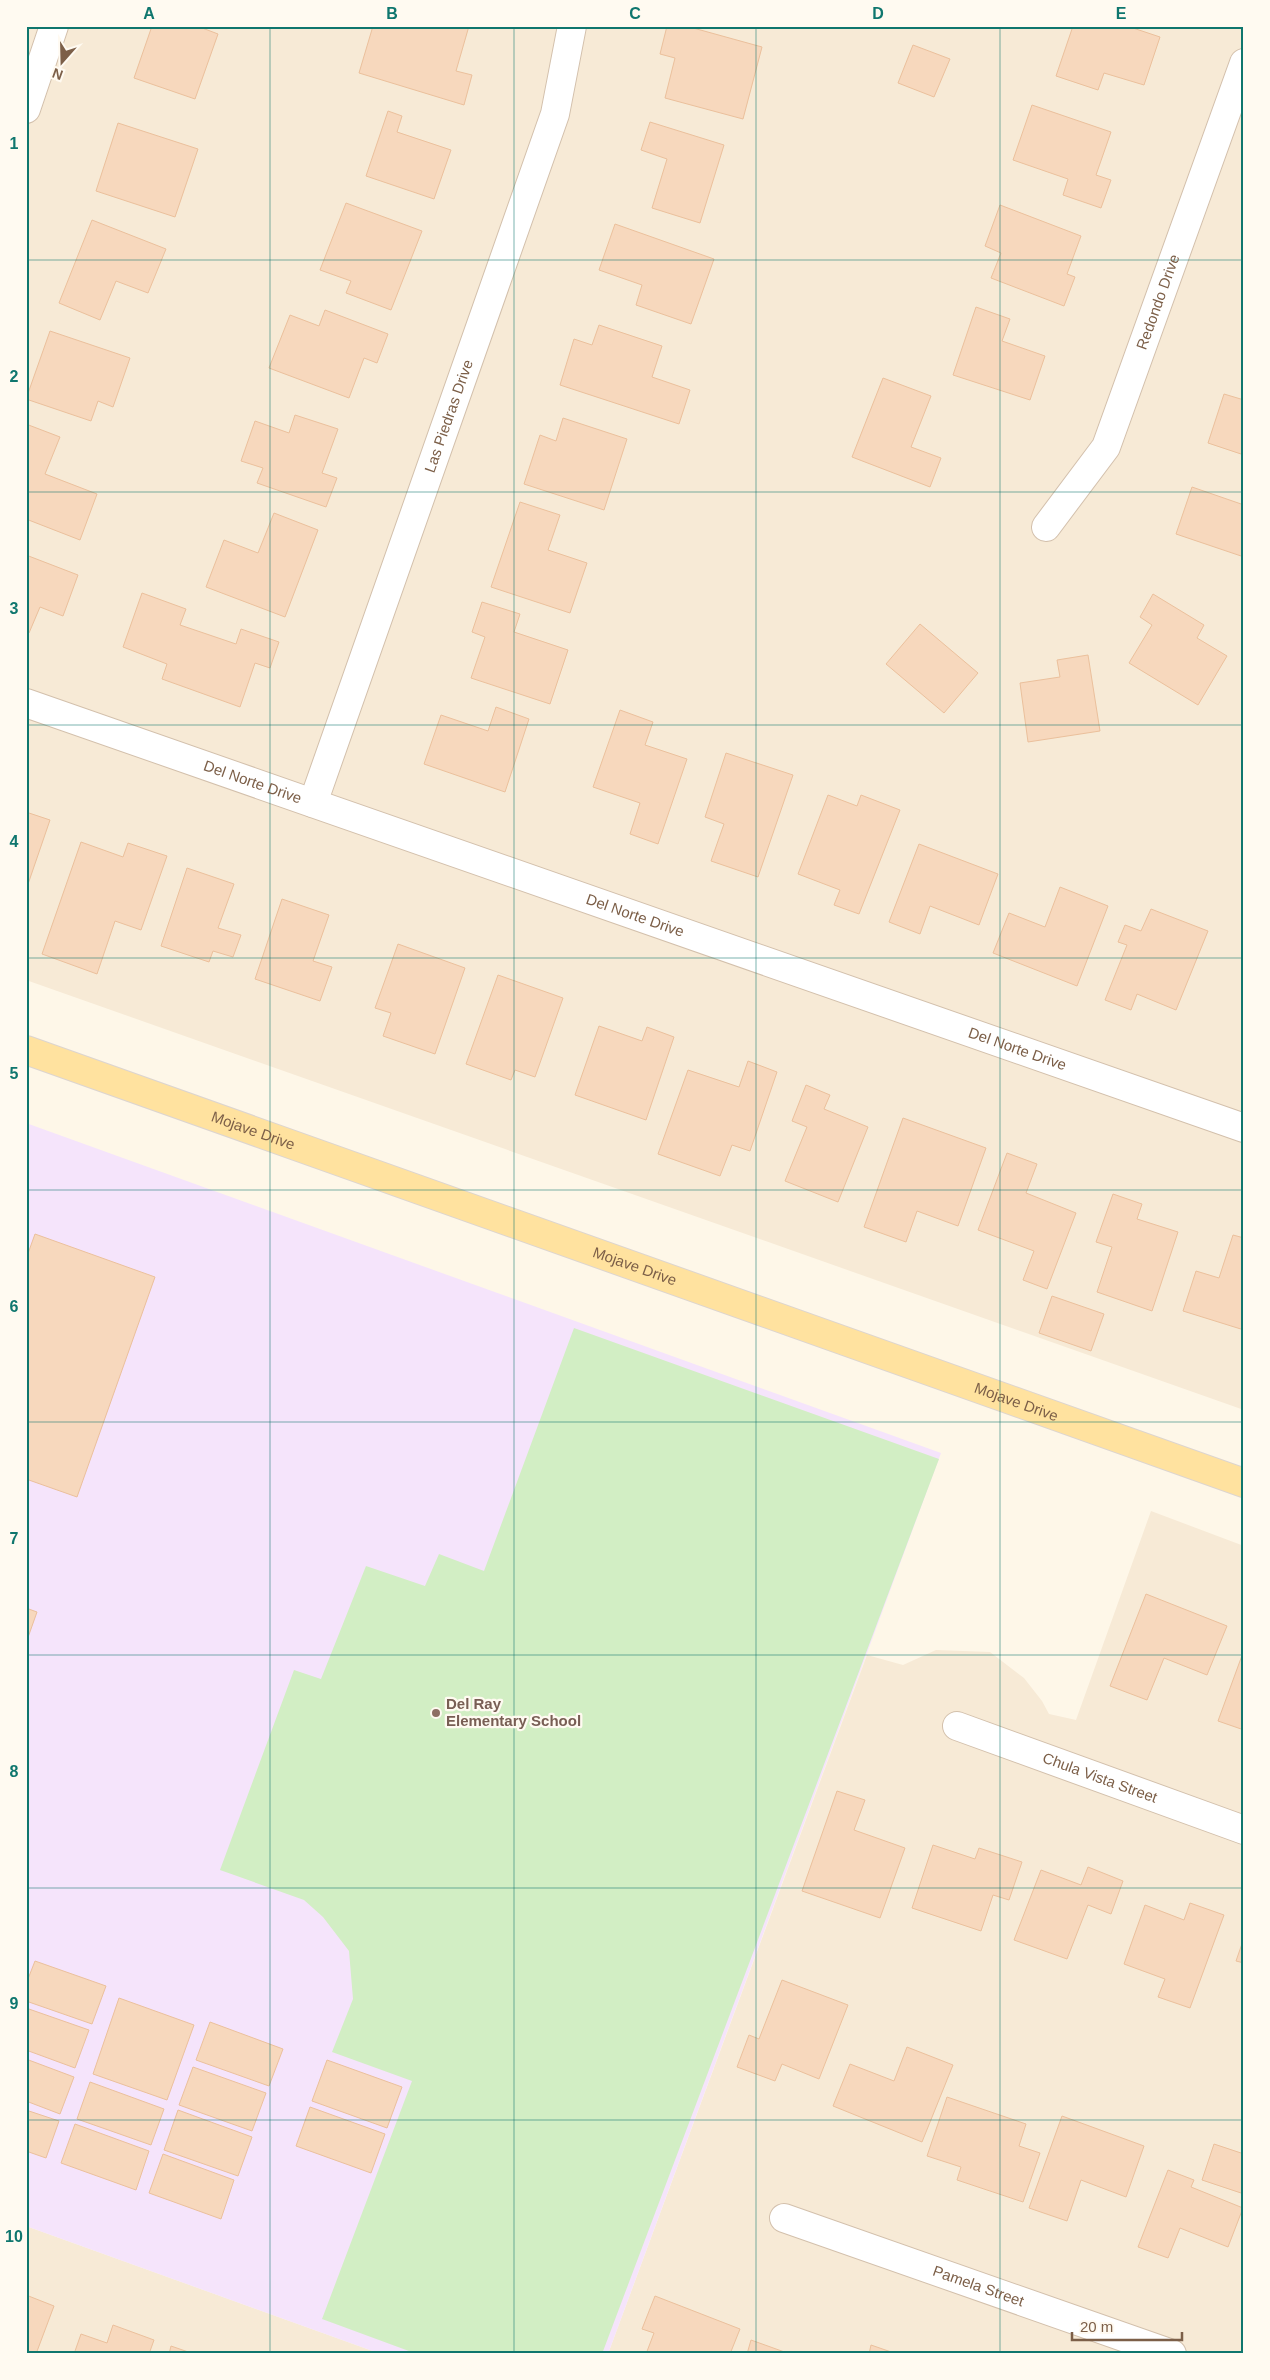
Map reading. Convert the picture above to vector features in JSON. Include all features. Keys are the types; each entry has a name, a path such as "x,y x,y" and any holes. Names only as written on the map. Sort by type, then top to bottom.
{"main road":[{"name":"Mojave Drive","path":"26,1050 1244,1483"}],"street":[{"path":"26,109 54,26"},
{"name":"Las Piedras Drive","path":"313,803 555,114 572,26"},
{"name":"Redondo Drive","path":"1046,527 1106,447 1244,63"},
{"name":"Del Norte Drive","path":"26,703 1244,1128"},
{"name":"Chula Vista Street","path":"957,1726 1244,1830"},
{"name":"Pamela Street","path":"784,2218 1172,2354"}],"shaded area":[{"path":"26,26 1244,26 1244,1410 26,980"},
{"name":"Del Ray Elementary School","path":"26,1123 941,1453 608,2354 381,2354 26,2226"},
{"path":"1151,1511 1244,1546 1244,2354 608,2354 867,1655 903,1665 936,1650 990,1652 1024,1678 1042,1701 1049,1714 1076,1720"},
{"path":"26,2226 381,2354 26,2354"}],"green space":[{"path":"574,1328 939,1459 602,2354 417,2354 322,2319 412,2081 332,2052 353,1999 349,1951 323,1917 304,1900 220,1870 294,1670 321,1679 366,1566 425,1586 439,1554 484,1571"}],"building":[{"path":"152,26 197,26 218,34 195,99 134,78"},
{"path":"373,26 469,26 456,71 472,75 464,105 359,73"},
{"path":"667,26 686,26 762,47 743,119 665,98 675,58 660,54"},
{"path":"1073,26 1127,26 1160,37 1144,85 1104,73 1098,90 1056,76"},
{"path":"913,45 950,59 934,97 898,83"},
{"path":"1032,105 1111,132 1096,175 1111,180 1101,208 1063,195 1068,179 1013,160"},
{"path":"388,111 402,116 397,132 451,150 434,199 366,176"},
{"path":"650,122 724,145 700,223 652,208 667,159 641,150"},
{"path":"118,123 198,149 175,217 96,191"},
{"path":"346,203 422,231 391,310 346,293 351,281 320,270"},
{"path":"1000,205 1081,236 1067,274 1075,277 1064,306 991,278 1001,253 985,246"},
{"path":"92,220 166,249 148,293 116,281 100,320 59,303"},
{"path":"615,224 714,259 691,324 636,305 642,285 599,270"},
{"path":"976,307 1010,319 1002,341 1045,356 1030,400 953,375"},
{"path":"325,310 388,334 377,363 364,358 349,398 269,368 290,315 319,326"},
{"path":"599,325 662,346 652,377 690,390 679,424 560,385 574,339 592,345"},
{"path":"50,331 130,358 113,407 98,401 91,421 26,399"},
{"path":"883,378 931,396 911,447 941,458 930,487 852,457"},
{"path":"1224,394 1244,400 1244,455 1208,443"},
{"path":"295,415 338,429 322,473 337,478 326,507 257,483 263,468 241,461 255,421 289,433"},
{"path":"563,418 627,439 604,510 524,484 540,435 556,441"},
{"path":"26,424 60,437 45,474 97,494 80,540 26,519"},
{"path":"1192,487 1244,505 1244,557 1176,534"},
{"path":"520,502 560,515 548,550 587,563 570,613 491,587"},
{"path":"274,513 318,530 285,617 206,587 224,540 258,553"},
{"path":"26,555 78,575 63,616 40,607 29,633 26,632"},
{"path":"142,593 186,609 180,625 236,644 241,629 279,642 270,668 255,663 240,707 162,679 167,664 123,647"},
{"path":"1153,594 1204,625 1197,638 1227,656 1198,705 1129,663 1152,625 1140,617"},
{"path":"482,602 520,614 514,632 568,650 550,704 471,678 485,637 472,632"},
{"path":"920,624 978,673 944,713 886,664"},
{"path":"1088,655 1100,731 1028,742 1020,683 1060,677 1057,660"},
{"path":"496,707 529,719 505,792 424,764 441,715 488,731"},
{"path":"620,710 653,722 645,745 687,759 658,844 630,834 640,803 593,787"},
{"path":"726,753 793,775 758,877 711,861 724,824 705,817"},
{"path":"828,795 857,806 861,795 900,810 859,914 834,905 840,890 798,874"},
{"path":"26,812 50,820 26,890"},
{"path":"81,842 123,857 128,843 167,856 141,930 115,921 97,974 42,954"},
{"path":"919,844 998,874 979,925 930,906 920,934 889,922"},
{"path":"187,868 234,884 218,928 241,935 233,957 213,951 209,962 161,946"},
{"path":"1060,887 1108,906 1077,986 993,953 1009,913 1045,927"},
{"path":"282,899 329,915 313,961 332,967 320,1001 255,979"},
{"path":"1151,909 1208,931 1176,1010 1137,994 1131,1010 1105,1000 1127,945 1118,942 1125,925 1141,931"},
{"path":"398,944 465,968 435,1054 383,1036 391,1013 375,1008"},
{"path":"498,975 563,998 535,1077 515,1070 511,1080 466,1064"},
{"path":"599,1026 642,1041 647,1027 674,1037 646,1120 575,1095"},
{"path":"748,1061 777,1072 750,1151 732,1145 720,1176 658,1154 688,1070 739,1087"},
{"path":"806,1085 830,1095 824,1109 868,1127 838,1202 785,1181 807,1127 792,1121"},
{"path":"903,1118 986,1148 958,1226 917,1211 906,1242 864,1227"},
{"path":"1007,1153 1037,1164 1026,1193 1076,1213 1047,1289 1023,1280 1034,1251 978,1230"},
{"path":"1113,1194 1142,1204 1137,1219 1178,1232 1152,1311 1097,1292 1112,1247 1096,1242"},
{"path":"35,1234 155,1277 77,1497 26,1479 26,1259"},
{"path":"1233,1235 1244,1238 1244,1330 1183,1311 1196,1271 1219,1278"},
{"path":"1052,1296 1104,1314 1091,1351 1039,1333"},
{"path":"1146,1594 1227,1626 1207,1675 1164,1658 1147,1700 1110,1686"},
{"path":"26,1608 37,1612 26,1643"},
{"path":"1244,1650 1244,1730 1218,1721"},
{"path":"837,1791 865,1800 854,1830 905,1848 880,1918 802,1891"},
{"path":"933,1845 975,1859 979,1848 1022,1862 1009,1900 993,1895 981,1931 912,1908"},
{"path":"1088,1867 1123,1881 1111,1914 1088,1905 1067,1959 1014,1940 1041,1870 1081,1885"},
{"path":"1190,1903 1224,1915 1190,2008 1158,1997 1165,1979 1124,1964 1145,1905 1184,1920"},
{"path":"1244,1938 1244,1963 1236,1961"},
{"path":"35,1961 106,1986 92,2024 26,2001 26,1984"},
{"path":"782,1980 848,2005 819,2079 782,2064 775,2081 737,2067 749,2035 759,2039"},
{"path":"119,1998 194,2025 167,2100 93,2074"},
{"path":"26,2008 89,2030 75,2068 26,2050"},
{"path":"210,2022 283,2049 269,2086 196,2060"},
{"path":"907,2047 953,2065 922,2142 833,2106 850,2064 894,2081"},
{"path":"26,2059 74,2077 60,2114 26,2101"},
{"path":"327,2060 402,2087 387,2128 312,2101"},
{"path":"193,2067 266,2093 252,2131 179,2105"},
{"path":"90,2082 164,2109 151,2145 77,2119"},
{"path":"947,2097 1026,2124 1019,2146 1040,2153 1023,2202 957,2180 961,2167 927,2156"},
{"path":"310,2107 385,2134 371,2173 296,2146"},
{"path":"26,2110 59,2121 46,2158 26,2151"},
{"path":"178,2110 252,2137 238,2176 164,2150"},
{"path":"1062,2116 1144,2146 1126,2197 1081,2180 1067,2221 1029,2208"},
{"path":"75,2124 149,2151 136,2190 61,2163"},
{"path":"1214,2144 1244,2154 1244,2194 1202,2180"},
{"path":"163,2154 234,2180 221,2219 149,2193"},
{"path":"1168,2170 1194,2180 1191,2187 1243,2208 1228,2247 1180,2228 1168,2258 1138,2247"},
{"path":"26,2295 54,2306 36,2354 26,2352"},
{"path":"655,2296 740,2329 730,2354 646,2354 654,2333 642,2329"},
{"path":"113,2325 154,2340 149,2354 74,2354 81,2334 107,2343"},
{"path":"751,2340 790,2354 747,2354"},
{"path":"871,2345 897,2354 869,2354"},
{"path":"171,2346 194,2354 169,2354"}],"place":[{"name":"Del Ray Elementary School","path":"436,1713"}]}
